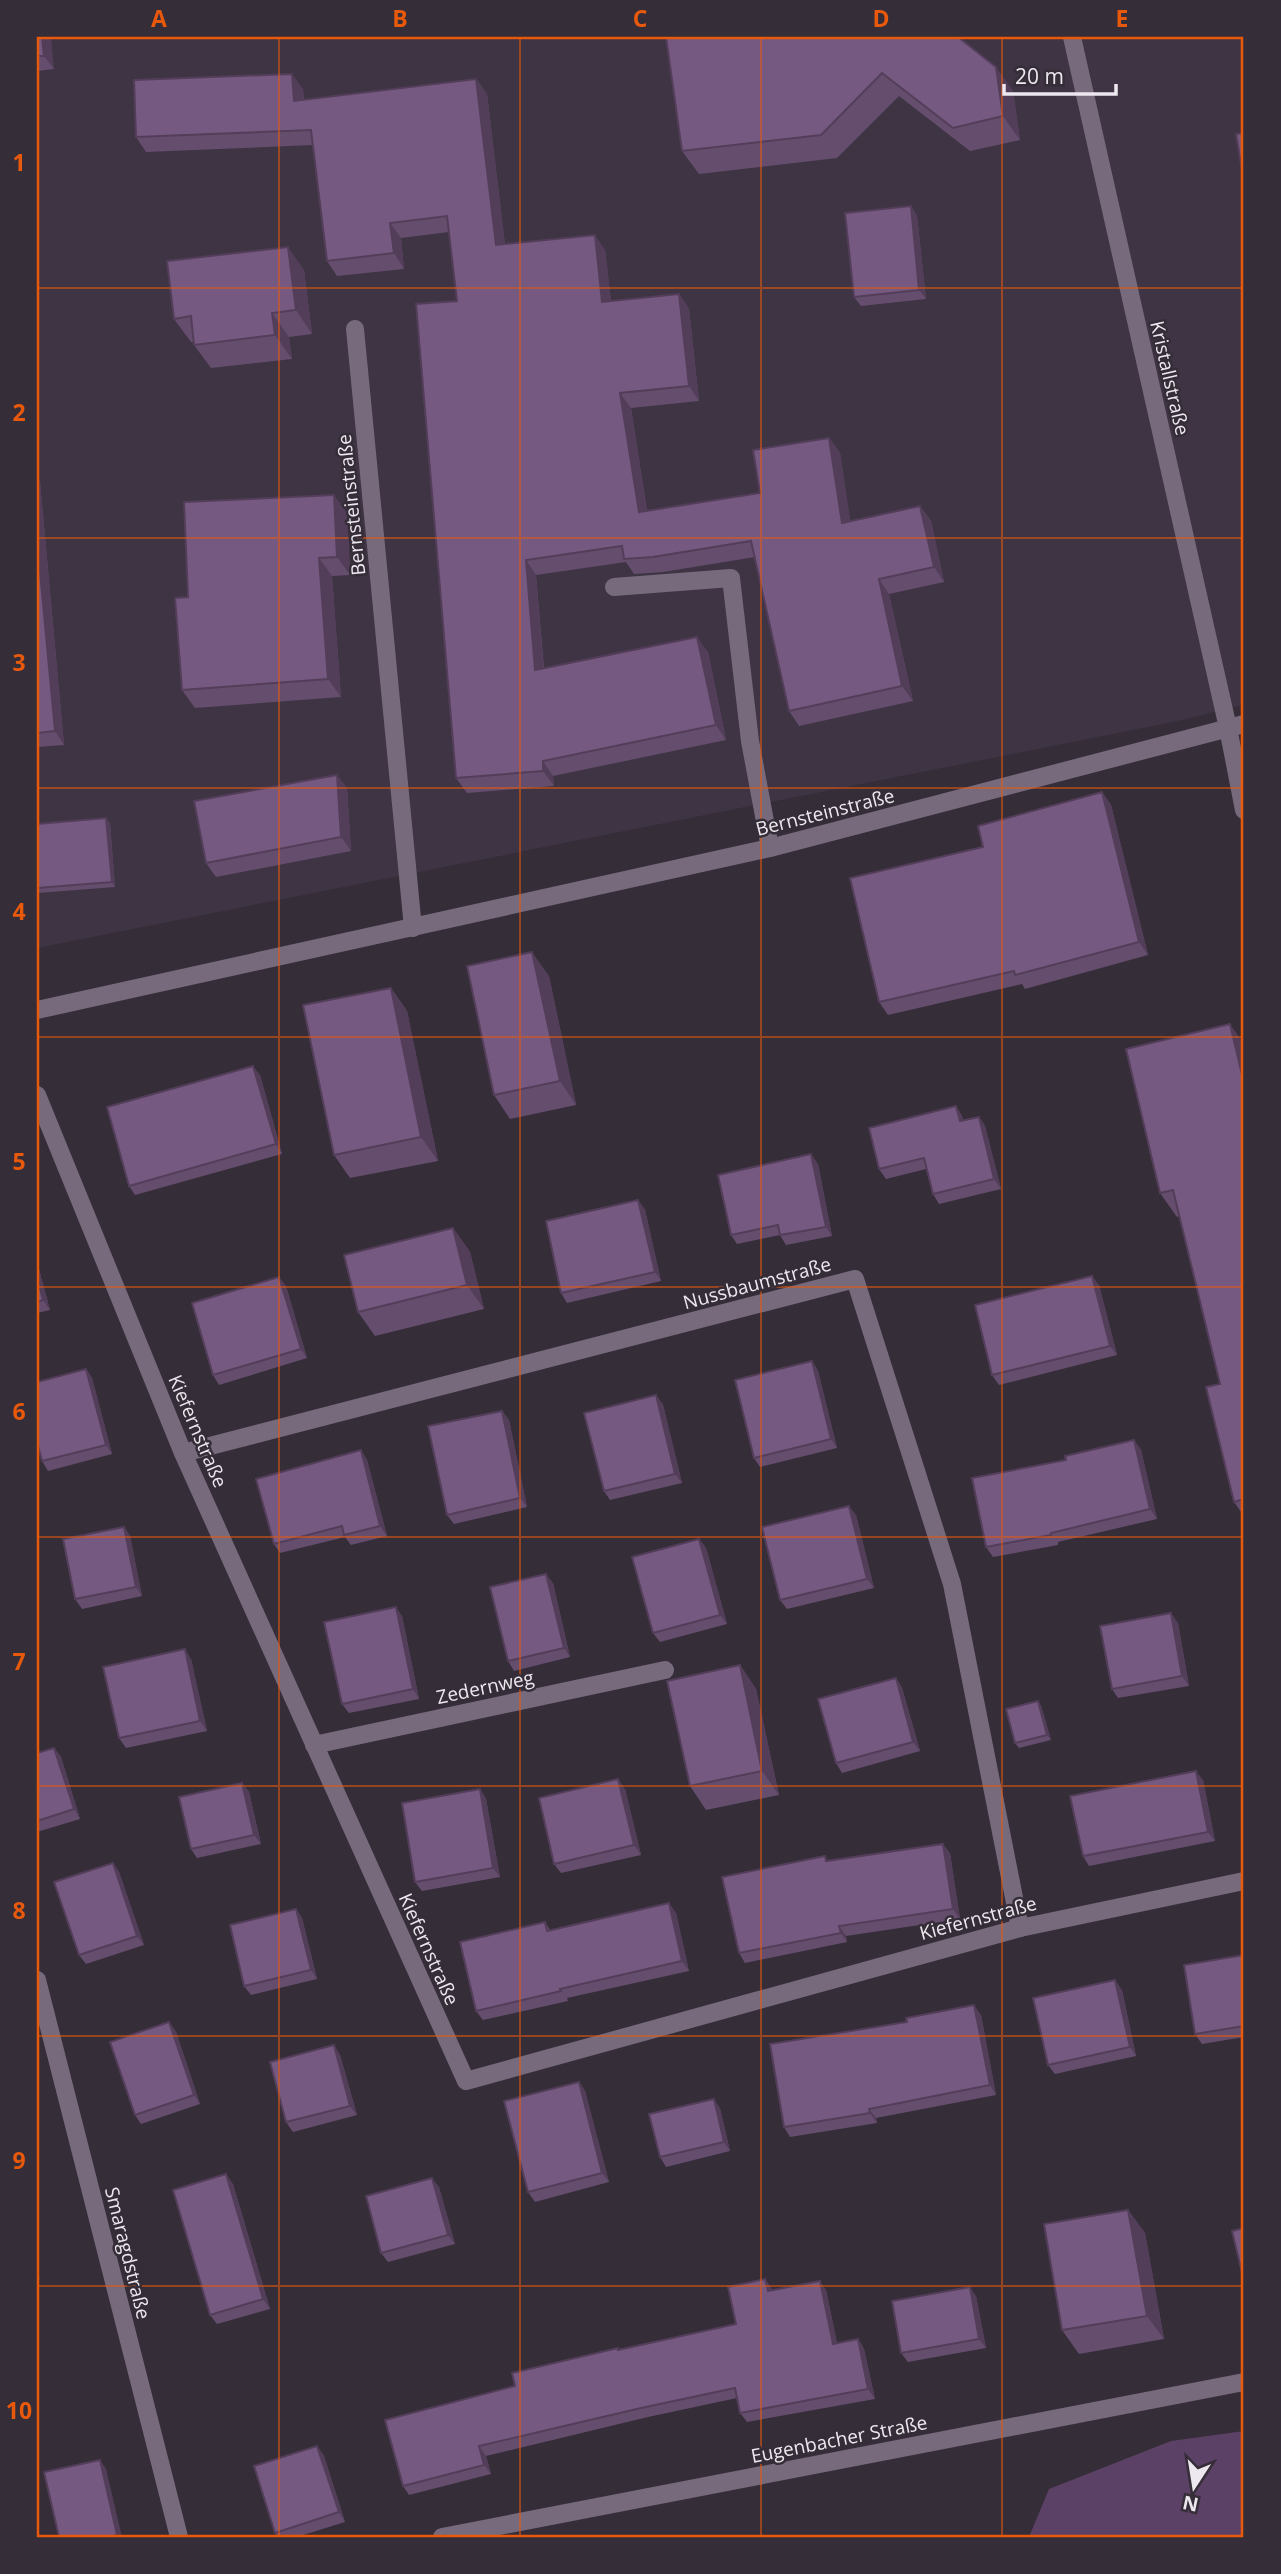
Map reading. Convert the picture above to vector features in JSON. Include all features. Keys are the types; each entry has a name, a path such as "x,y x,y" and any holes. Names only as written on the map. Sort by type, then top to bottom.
{"street":[{"name":"Kristallstraße","path":"1072,37 1236,726 1244,810"},
{"name":"Bernsteinstraße","path":"355,328 413,928"},
{"path":"614,587 731,578 750,741 770,848"},
{"name":"Bernsteinstraße","path":"37,1010 770,848 1236,726"},
{"name":"Kiefernstraße","path":"37,1095 183,1453 466,2081 1020,1928 1244,1881"},
{"name":"Nussbaumstraße","path":"183,1453 855,1279 952,1584 1020,1928"},
{"name":"Zedernweg","path":"314,1745 665,1670"},
{"name":"Smaragdstraße","path":"37,1980 180,2537"},
{"name":"Eugenbacher Straße","path":"442,2537 1244,2382"}],"shaded area":[{"path":"37,37 1244,37 1244,705 1173,722 37,948"},
{"path":"1244,2431 1244,2537 1029,2537 1049,2489 1171,2441"}],"building":[{"path":"37,37 42,37 44,56 37,56"},
{"path":"666,37 958,37 996,67 1003,116 953,128 882,73 821,135 682,151"},
{"path":"292,74 294,101 476,79 496,245 595,235 602,302 679,294 689,386 620,393 639,512 760,493 753,450 829,438 842,523 920,506 934,567 879,579 902,686 789,711 751,541 653,557 624,559 622,546 526,560 535,670 697,637 716,725 543,761 543,771 456,778 416,304 457,301 447,216 390,223 394,253 327,261 311,130 136,137 134,80"},
{"path":"1244,133 1244,182 1236,134"},
{"path":"911,206 919,290 854,297 845,213"},
{"path":"288,247 296,310 272,313 275,335 194,345 191,316 174,319 167,261"},
{"path":"334,495 337,557 319,558 328,679 182,690 175,598 188,597 184,502"},
{"path":"37,540 55,731 37,733"},
{"path":"337,775 341,837 206,863 194,801"},
{"path":"1102,792 1139,942 1015,975 1014,971 879,1002 850,878 983,847 978,826"},
{"path":"106,818 112,882 37,888 37,824"},
{"path":"532,952 560,1081 494,1095 467,966"},
{"path":"391,988 421,1137 334,1155 303,1005"},
{"path":"1230,1024 1244,1083 1244,1499 1234,1502 1206,1387 1220,1384 1173,1190 1160,1193 1126,1049"},
{"path":"253,1066 276,1144 129,1186 107,1107"},
{"path":"956,1106 960,1121 979,1117 994,1179 933,1194 924,1158 879,1169 869,1128"},
{"path":"811,1154 826,1227 780,1235 778,1225 731,1235 718,1175"},
{"path":"638,1200 655,1272 561,1293 546,1221"},
{"path":"453,1228 467,1285 358,1312 344,1255"},
{"path":"1092,1276 1110,1346 992,1375 975,1305"},
{"path":"37,1277 43,1300 37,1302"},
{"path":"279,1277 301,1349 213,1375 192,1303"},
{"path":"812,1361 831,1439 754,1458 735,1380"},
{"path":"86,1369 106,1445 42,1461 37,1442 37,1382"},
{"path":"656,1395 675,1474 604,1491 584,1413"},
{"path":"502,1411 520,1498 447,1515 428,1426"},
{"path":"1134,1440 1150,1509 1051,1535 986,1547 972,1478 1066,1460 1065,1456"},
{"path":"361,1450 380,1526 344,1535 342,1526 274,1544 256,1479"},
{"path":"849,1506 867,1579 780,1600 762,1527"},
{"path":"124,1527 136,1587 75,1599 63,1539"},
{"path":"699,1539 720,1615 653,1633 632,1557"},
{"path":"546,1574 564,1648 508,1661 490,1587"},
{"path":"396,1607 413,1689 342,1704 324,1622"},
{"path":"1171,1613 1182,1676 1112,1689 1100,1626"},
{"path":"185,1649 200,1721 119,1738 103,1667"},
{"path":"740,1665 762,1771 690,1786 667,1681"},
{"path":"896,1678 913,1742 836,1763 818,1699"},
{"path":"1038,1701 1047,1735 1015,1743 1006,1709"},
{"path":"54,1748 74,1809 37,1821 37,1753"},
{"path":"1196,1771 1208,1832 1083,1856 1070,1796"},
{"path":"618,1779 634,1845 554,1864 539,1798"},
{"path":"242,1783 254,1835 191,1849 179,1797"},
{"path":"480,1789 493,1868 415,1882 402,1803"},
{"path":"943,1844 953,1909 839,1926 841,1933 739,1953 722,1877 825,1856 826,1861"},
{"path":"113,1863 137,1936 79,1955 54,1882"},
{"path":"669,1903 682,1961 476,2011 460,1942 545,1922 547,1931"},
{"path":"296,1909 311,1970 244,1986 230,1925"},
{"path":"1244,1955 1244,2026 1195,2034 1184,1965"},
{"path":"1115,1980 1130,2047 1048,2065 1033,1998"},
{"path":"974,2005 990,2085 869,2109 870,2113 784,2127 770,2044 907,2022 906,2018"},
{"path":"169,2022 194,2095 135,2115 110,2042"},
{"path":"334,2045 350,2106 286,2122 270,2062"},
{"path":"579,2082 602,2173 528,2192 504,2101"},
{"path":"714,2099 724,2142 660,2157 649,2114"},
{"path":"226,2174 263,2299 210,2315 173,2190"},
{"path":"432,2178 448,2235 381,2253 366,2196"},
{"path":"1128,2210 1147,2316 1062,2330 1044,2224"},
{"path":"1244,2228 1244,2281 1232,2231"},
{"path":"765,2279 768,2291 820,2281 833,2344 858,2339 868,2389 740,2413 735,2388 479,2446 484,2465 403,2486 385,2420 515,2386 512,2373 736,2324 728,2287"},
{"path":"970,2287 979,2339 901,2353 892,2301"},
{"path":"317,2446 339,2512 275,2533 254,2466"},
{"path":"100,2460 117,2535 59,2537 44,2472"}]}
